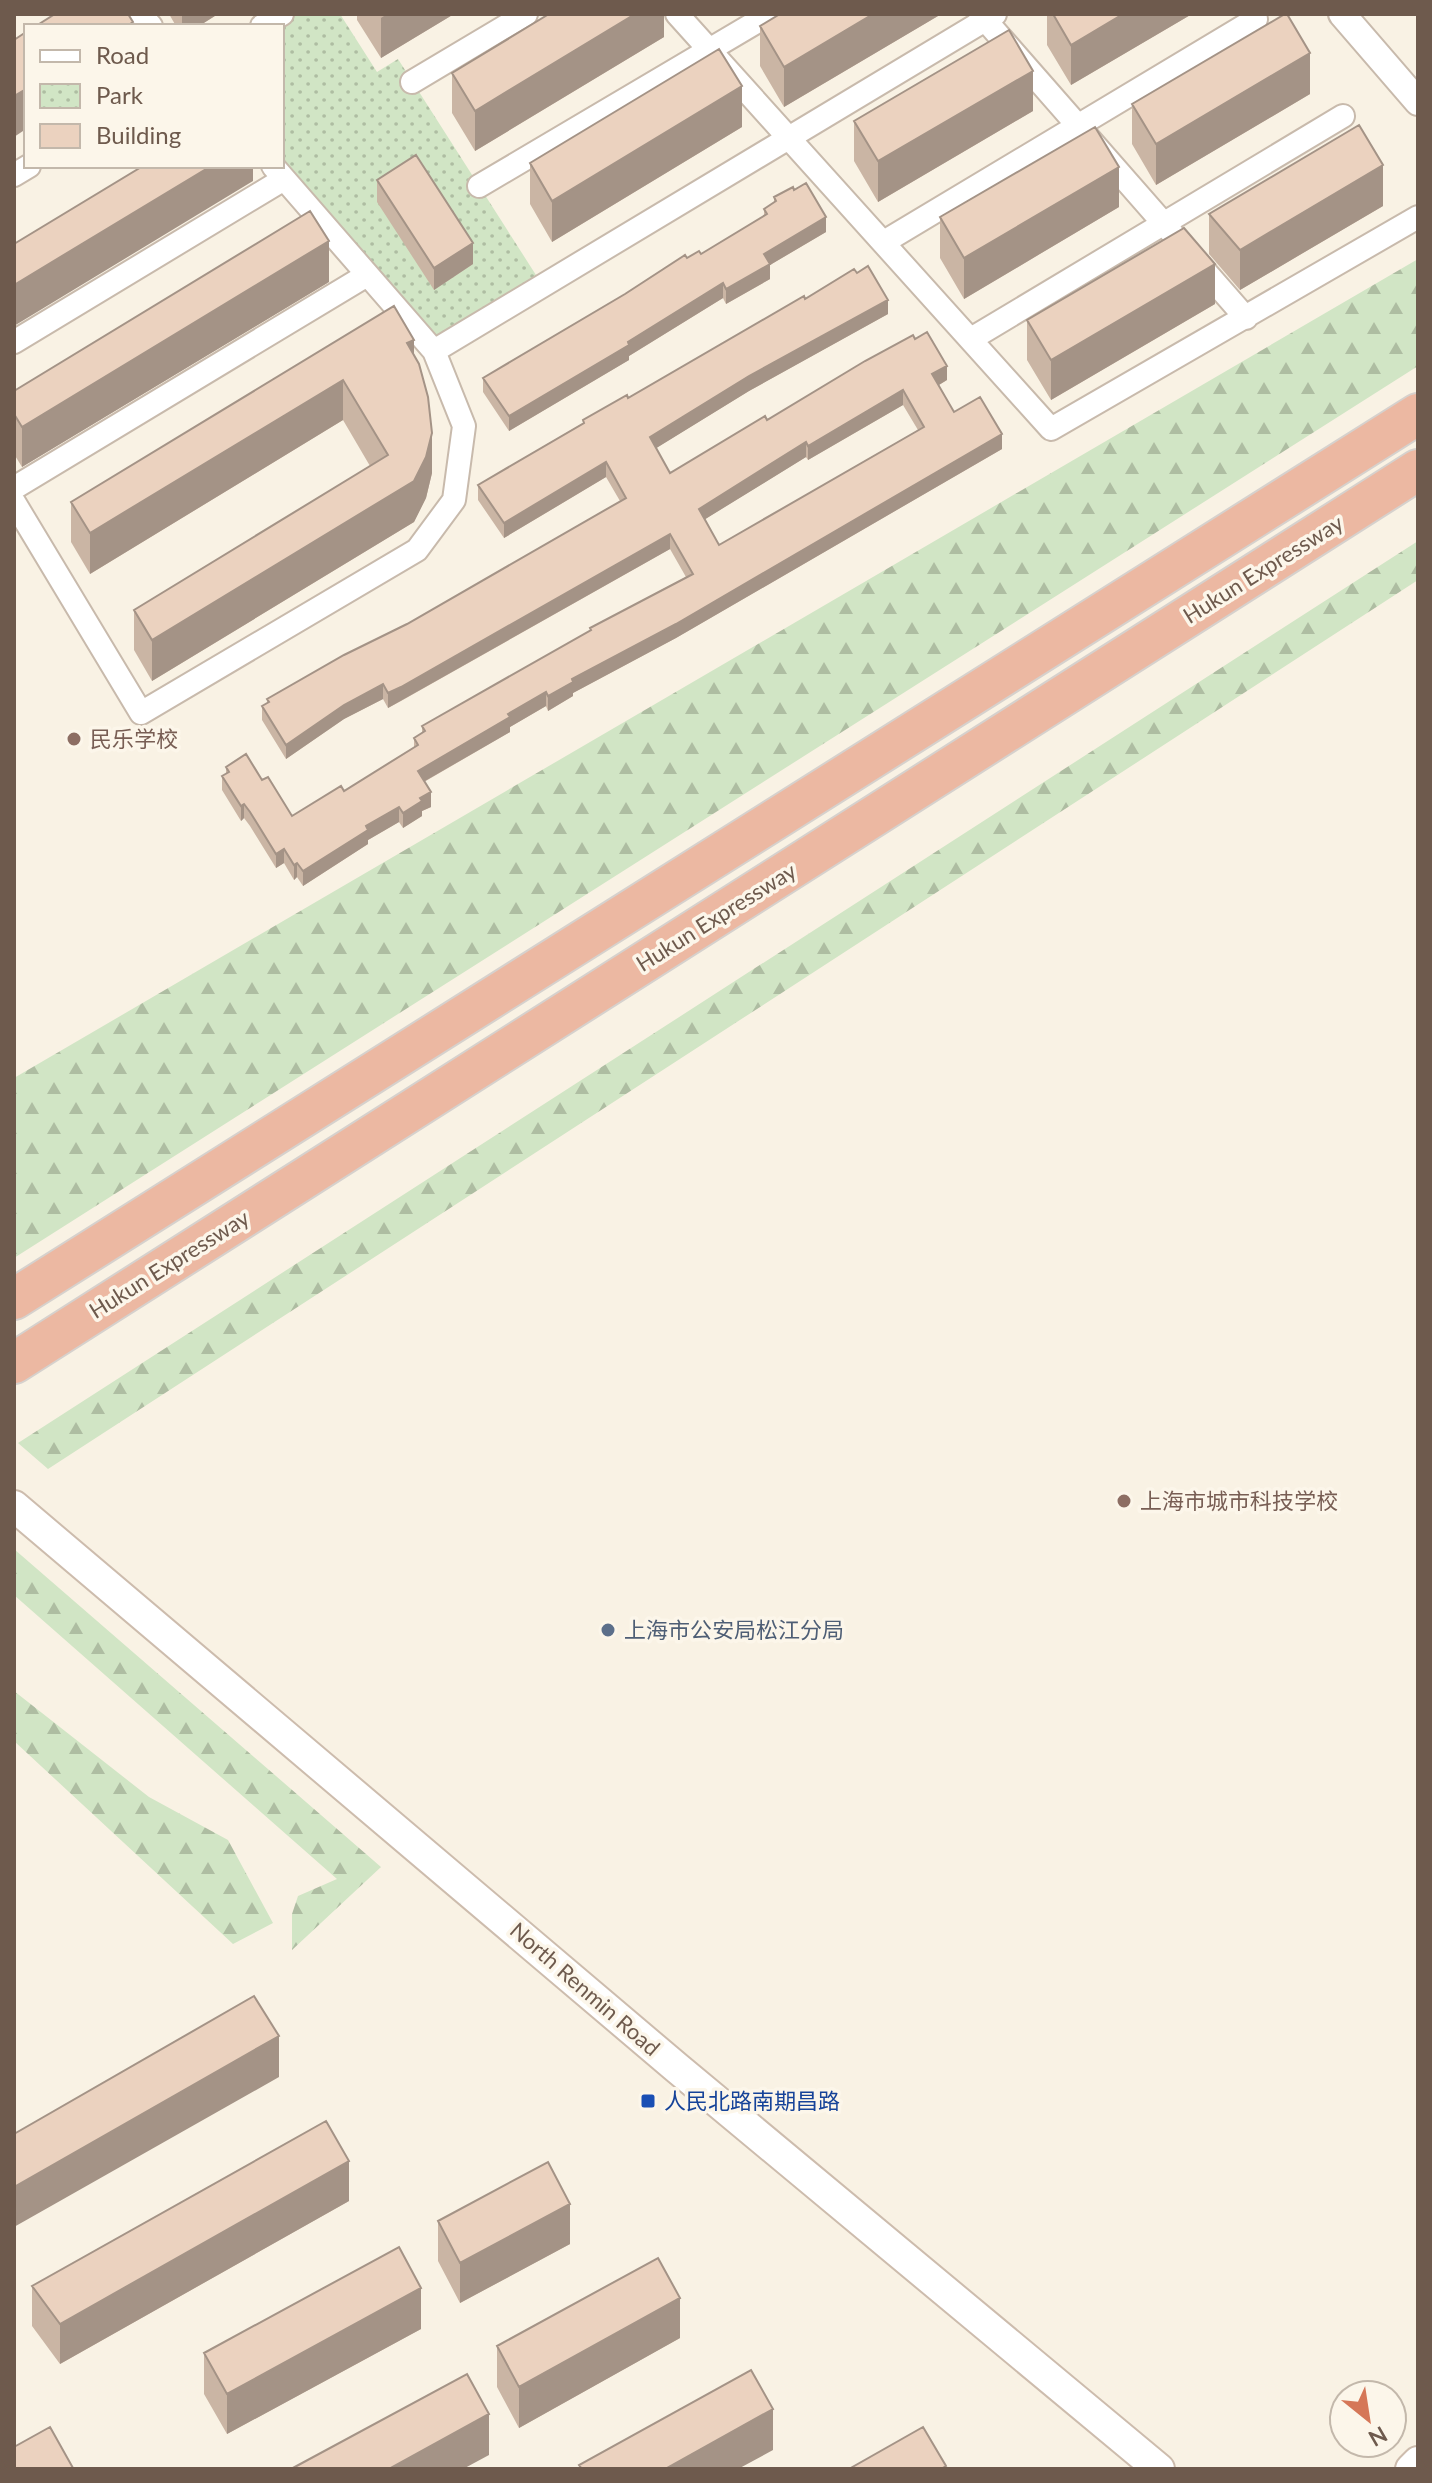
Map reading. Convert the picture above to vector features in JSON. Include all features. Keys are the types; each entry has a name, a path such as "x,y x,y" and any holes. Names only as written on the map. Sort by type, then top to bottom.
{"highway":[{"path":"14,1299 1418,414"},
{"name":"Hukun Expressway","path":"14,1363 1418,470"}],"main road":[{"name":"North Renmin Road","path":"14,1506 677,2068 1159,2469"},
{"path":"1411,2469 1418,2462"}],"street":[{"path":"412,82 526,14"},
{"path":"677,14 1051,429 1418,217"},
{"path":"479,186 770,14"},
{"path":"1342,14 1418,102"},
{"path":"434,351 987,16 1078,126 1246,318"},
{"path":"884,242 1256,19"},
{"path":"971,339 1343,116"},
{"path":"14,342 279,173 434,351 464,426 454,500 417,550 141,713 14,502"},
{"path":"14,488 367,275"}],"green space":[{"path":"282,14 340,14 377,72 398,59 543,286 434,351 284,168"},
{"path":"1418,259 1418,366 14,1258 14,1078"},
{"path":"1418,541 1418,580 48,1469 18,1443"},
{"path":"14,1549 381,1867 292,1950 292,1914 298,1896 337,1879 14,1595"},
{"path":"14,1691 149,1797 228,1840 273,1923 233,1944 14,1741"}],"building":[{"path":"55,14 128,14 133,22 130,24 39,24"},
{"path":"549,14 635,14 475,111 452,73"},
{"path":"780,14 873,14 784,67 760,26"},
{"path":"1053,14 1123,14 1071,45"},
{"path":"1285,14 1310,53 1156,144 1132,104"},
{"path":"1009,30 1033,71 878,161 854,121"},
{"path":"24,33 24,90 14,96 14,40"},
{"path":"719,49 742,86 552,201 530,163"},
{"path":"1359,125 1383,165 1240,250 1209,214"},
{"path":"1095,127 1119,167 964,258 940,217"},
{"path":"416,155 473,243 434,268 377,180"},
{"path":"140,168 208,168 14,285 14,244"},
{"path":"806,183 826,217 764,254 770,264 726,289 723,283 628,342 629,345 509,416 483,378 685,255 687,258 699,251 701,254 767,214 764,209 776,201 774,197"},
{"path":"310,211 329,241 22,427 14,414 14,391"},
{"path":"1184,228 1215,264 1051,360 1027,320"},
{"path":"868,266 888,300 749,376 650,437 670,473 865,361 913,335 915,339 927,332 947,366 932,374 954,412 980,397 1002,434 676,624 572,679 573,682 548,696 546,692 508,714 510,717 418,771 431,792 420,798 422,801 403,813 399,807 366,826 368,830 303,871 297,863 294,865 284,849 276,854 250,812 244,804 241,806 222,776 229,772 226,767 246,754 262,780 268,777 292,816 341,786 344,791 418,745 414,738 425,731 422,726 590,628 693,574 670,534 401,687 388,693 383,684 344,705 286,745 262,706 269,702 267,699 344,655 407,624 626,498 606,462 504,523 478,485 627,395 628,398 854,269 857,273","holes":["903,390 924,427 719,545 699,509 806,442 808,446"]},
{"path":"394,306 414,340 407,343 419,364 428,397 432,433 426,457 414,481 152,640 134,610 388,455 343,380 90,533 71,502"},
{"path":"254,1996 279,2036 14,2187 14,2134"},
{"path":"326,2121 349,2161 60,2324 32,2286"},
{"path":"548,2162 570,2204 460,2263 438,2221"},
{"path":"399,2247 421,2288 227,2394 204,2353"},
{"path":"658,2258 680,2298 519,2387 497,2346"},
{"path":"751,2370 773,2409 665,2469 582,2469 579,2465"},
{"path":"467,2374 489,2414 389,2469 291,2469"},
{"path":"50,2427 73,2468 14,2469 14,2447"},
{"path":"923,2427 946,2466 941,2469 849,2469"}],"place":[{"name":"民乐学校","path":"74,739"},
{"name":"上海市城市科技学校","path":"1124,1501"},
{"name":"上海市公安局松江分局","path":"608,1630"},
{"name":"人民北路南期昌路","path":"648,2101"}]}
